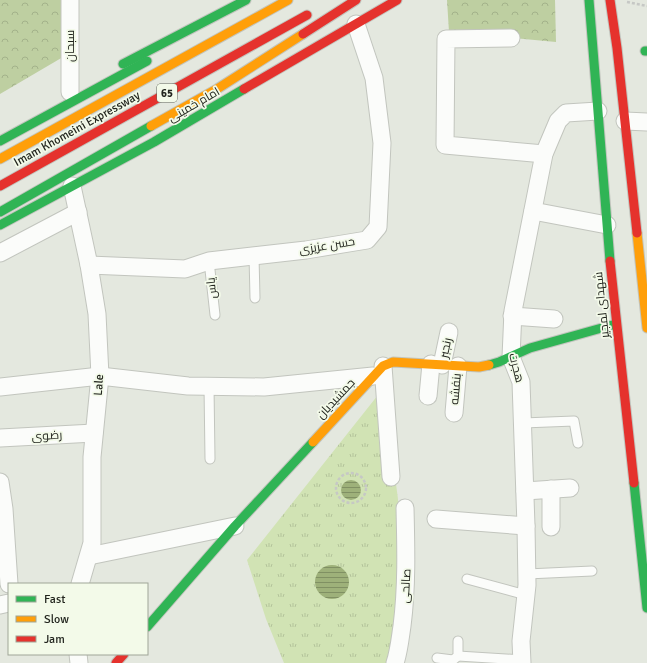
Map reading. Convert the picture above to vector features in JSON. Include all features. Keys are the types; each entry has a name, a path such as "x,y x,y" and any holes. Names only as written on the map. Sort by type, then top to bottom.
{"main road":[{"name":"Imam Khomeini Expressway","path":"0,160 288,0"},
{"path":"0,212 217,89 356,0"},
{"name":"امام خمینی","path":"0,225 154,142 397,0"},
{"path":"583,0 590,12"},
{"name":"شهدای لمجیر","path":"589,0 598,111 605,160 607,225 616,324 644,555 647,603"},
{"path":"610,0 625,121 625,158 641,219 647,328"},
{"path":"0,130 70,92 249,4"},
{"path":"0,141 249,4"},
{"name":"Imam Khomeini Expressway","path":"0,186 314,12"},
{"path":"378,371 393,362 480,367 500,362 530,348 616,324"},
{"name":"جمشیدیان","path":"148,626 235,526 378,371"},
{"path":"116,663 123,655"}],"street":[{"name":"سبحان","path":"70,0 70,92"},
{"name":"حسن عزیزی","path":"89,265 186,269 209,261 306,250 367,240 378,227 382,143 374,78 356,24"},
{"path":"511,38 446,39 445,144 544,154"},
{"name":"هجرت","path":"522,662 521,640 527,574 525,491 521,382 511,357 512,316 544,154 558,121 566,113 598,111"},
{"path":"625,121 647,122"},
{"name":"Lale","path":"72,186 89,265 97,314 100,376 92,457 92,543 80,583"},
{"path":"533,211 607,225"},
{"path":"0,253 78,212"},
{"path":"512,316 554,319"},
{"name":"رنجبر","path":"444,365 449,332"},
{"path":"428,396 444,365"},
{"name":"بنفشه","path":"444,365 454,413"},
{"path":"0,387 100,376 188,386 264,387 378,371 391,477"},
{"name":"رضوی","path":"0,438 94,433"},
{"path":"0,482 9,583"},
{"path":"525,491 570,488"},
{"path":"551,489 551,526"},
{"name":"صالحی","path":"395,663 398,655 407,563 405,508"},
{"path":"436,519 526,526"},
{"path":"89,556 235,526"}],"lane":[{"path":"254,256 255,298"},
{"name":"یاس","path":"209,261 215,315"},
{"path":"208,386 210,459"},
{"path":"523,423 574,421 578,443"},
{"path":"527,574 592,571"},
{"path":"467,579 526,595"},
{"path":"458,641 458,656"},
{"path":"437,658 453,660 458,656 522,662"}],"path":[{"path":"621,1 647,6"},
{"path":"354,473 362,478 366,487 365,492 360,500 355,502 346,502 338,496 336,486 340,478 344,475 354,473"}],"green space":[{"path":"0,0 64,0 63,57 0,94"},
{"path":"447,0 555,0 556,42 449,32"},
{"path":"378,395 390,450 399,505 399,570 390,657 387,663 284,663 266,619 247,560"}],"shaded area":[{"path":"351,480 358,483 361,490 358,497 351,500 344,497 341,490 344,483"},
{"path":"332,565 344,570 349,582 344,594 332,599 320,594 315,582 320,570"}],"traffic: fast":[{"path":"123,64 246,0"},
{"path":"589,0 610,261"},
{"path":"0,141 147,61"},
{"path":"0,225 154,142 244,89"},
{"path":"0,212 151,126"},
{"path":"489,365 530,348 616,324"},
{"path":"148,626 235,526 313,442"},
{"path":"634,483 647,608"}],"traffic: slow":[{"path":"0,159 288,0"},
{"path":"151,126 217,89 303,34"},
{"path":"637,233 647,328"},
{"path":"313,442 383,366 393,362 479,367 489,365"}],"traffic: jam":[{"path":"303,34 356,0"},
{"path":"244,89 397,0"},
{"path":"610,0 617,48 637,233"},
{"path":"0,186 307,15"},
{"path":"610,261 634,483"},
{"path":"116,663 123,655"}]}
